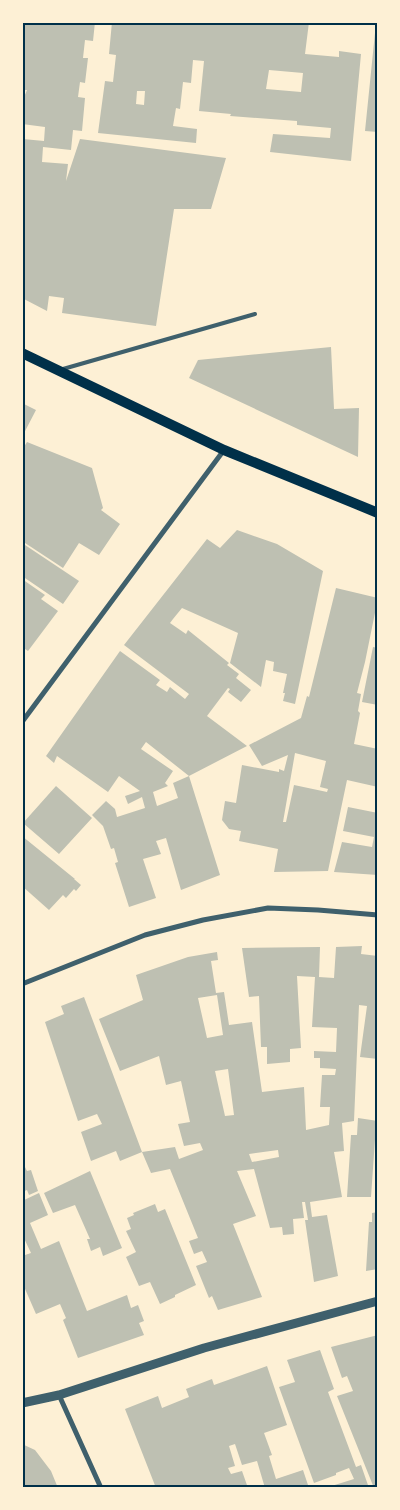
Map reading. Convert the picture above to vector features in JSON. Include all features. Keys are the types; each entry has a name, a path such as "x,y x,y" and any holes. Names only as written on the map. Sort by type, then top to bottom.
{"main road":[{"path":"22,353 224,450 378,513"}],"street":[{"path":"22,722 224,450"},
{"path":"22,984 145,935 203,920 268,908 378,915"},
{"path":"22,1403 59,1395 204,1348 378,1300"},
{"path":"59,1395 101,1488"}],"lane":[{"path":"59,371 255,314"}],"building":[{"path":"22,22 95,22 93,41 85,40 83,58 88,58 85,83 80,82 78,97 85,98 82,131 73,130 71,150 43,147 42,162 68,164 66,181 80,139 226,158 211,209 174,209 156,326 62,313 64,298 49,296 47,311 22,298 23,139 44,141 45,127 22,124 22,102 27,90 22,90"},
{"path":"112,22 309,22 305,54 339,57 339,51 361,54 351,161 270,152 273,134 330,138 331,128 297,125 297,121 230,116 231,114 199,111 204,61 193,60 191,83 183,82 180,109 176,108 173,126 197,129 196,143 98,133 105,81 113,82 116,55 109,54","holes":["269,70 303,73 301,92 266,89","137,91 145,91 144,105 136,104"]},
{"path":"376,23 378,23 378,132 365,131"},
{"path":"331,347 334,409 359,408 358,457 189,378 198,360"},
{"path":"22,403 36,410 22,437"},
{"path":"27,442 92,468 103,508 101,510 120,524 99,555 79,543 63,568 22,541 22,450"},
{"path":"237,530 277,544 323,571 295,704 283,701 287,674 273,671 274,662 266,660 261,687 230,663 238,633 182,608 170,623 186,634 188,630 229,663 227,665 239,674 236,678 251,690 241,702 228,692 230,689 228,688 207,716 247,746 189,776 220,875 181,890 166,838 156,841 161,854 143,859 156,898 129,907 115,863 118,862 114,848 111,849 103,826 92,815 106,801 115,809 117,817 145,808 142,797 128,804 125,796 140,791 119,776 108,792 57,756 54,763 46,756 120,651 160,680 156,685 167,692 170,687 185,699 189,694 124,645 207,539 220,548","holes":["146,742 189,776 173,783 178,798 157,806 153,792 168,786 165,783 173,771 141,749"]},
{"path":"22,543 79,581 63,604 22,576"},
{"path":"22,579 45,595 41,599 58,611 28,651 22,647"},
{"path":"336,588 378,598 357,693 361,694 358,711 360,713 354,744 378,749 378,787 347,780 328,871 274,872 278,849 239,841 241,831 229,829 222,820 225,801 236,803 242,765 279,772 279,769 284,771 288,755 262,766 249,745 301,718 307,696 309,697","holes":["295,753 326,761 320,787 328,789 327,792 294,785 286,822 283,822"]},
{"path":"373,647 378,648 378,705 362,702"},
{"path":"56,786 92,818 59,854 23,823"},
{"path":"348,807 378,813 378,875 334,872 342,842 372,847 374,837 343,831"},
{"path":"22,836 81,885 76,891 74,889 66,898 63,895 49,910 22,886"},
{"path":"362,946 361,954 378,956 378,1059 360,1057 367,1006 359,1005 354,1121 342,1123 344,1151 334,1152 342,1197 310,1202 312,1217 327,1215 338,1276 314,1282 305,1220 308,1220 305,1202 302,1202 304,1218 293,1219 294,1234 283,1235 282,1227 270,1228 254,1169 237,1171 256,1216 233,1224 262,1297 218,1310 212,1296 209,1298 196,1266 207,1262 202,1251 194,1254 189,1241 198,1238 170,1169 151,1173 142,1152 175,1147 179,1159 203,1150 200,1143 184,1146 178,1124 190,1122 181,1081 166,1085 159,1056 120,1071 99,1019 143,1000 136,975 188,957 217,952 218,960 211,961 216,993 224,992 229,1025 252,1022 262,1092 304,1087 306,1130 329,1125 330,1107 320,1107 322,1075 335,1075 336,1069 320,1068 320,1058 314,1058 314,1051 336,1052 337,1028 312,1027 315,977 297,976 301,1048 290,1049 290,1062 267,1064 267,1047 261,1047 259,996 249,997 242,948 320,947 319,977 334,978 336,947","holes":["217,995 223,1035 207,1038 198,998","228,1069 234,1115 225,1116 215,1071","278,1150 279,1157 252,1162 249,1154"]},
{"path":"84,997 142,1152 120,1161 116,1151 91,1161 81,1132 102,1124 97,1114 78,1121 45,1022 64,1014 61,1006"},
{"path":"358,1118 378,1121 378,1125 376,1125 371,1197 347,1197 351,1135 357,1135"},
{"path":"22,1161 27,1171 31,1170 38,1191 29,1195 27,1190 22,1192"},
{"path":"90,1171 122,1248 103,1256 100,1247 91,1251 87,1239 90,1239 75,1205 53,1213 44,1193"},
{"path":"39,1193 48,1215 30,1223 41,1249 59,1241 87,1311 127,1295 131,1308 138,1305 144,1321 139,1323 144,1335 78,1358 63,1320 66,1318 60,1304 36,1314 22,1282 22,1256 31,1253 22,1234 22,1201"},
{"path":"155,1204 158,1212 165,1209 196,1285 160,1304 150,1282 139,1286 126,1257 136,1252 126,1231 131,1229 127,1218 134,1215 133,1213"},
{"path":"378,1212 378,1269 366,1271 369,1222 372,1222 372,1213"},
{"path":"378,1335 378,1488 374,1488 337,1396 353,1391 347,1376 342,1378 331,1347"},
{"path":"320,1350 334,1389 328,1392 356,1467 361,1465 369,1488 325,1488 354,1479 349,1468 314,1483 279,1387 295,1382 287,1360"},
{"path":"267,1366 287,1425 264,1433 272,1455 269,1456 276,1479 303,1470 309,1488 265,1488 257,1461 242,1465 235,1444 229,1446 235,1466 228,1468 231,1474 242,1471 248,1488 156,1488 125,1409 158,1396 162,1408 189,1397 186,1389 212,1379 214,1385"},
{"path":"22,1444 35,1450 51,1471 58,1488 22,1488"}]}
